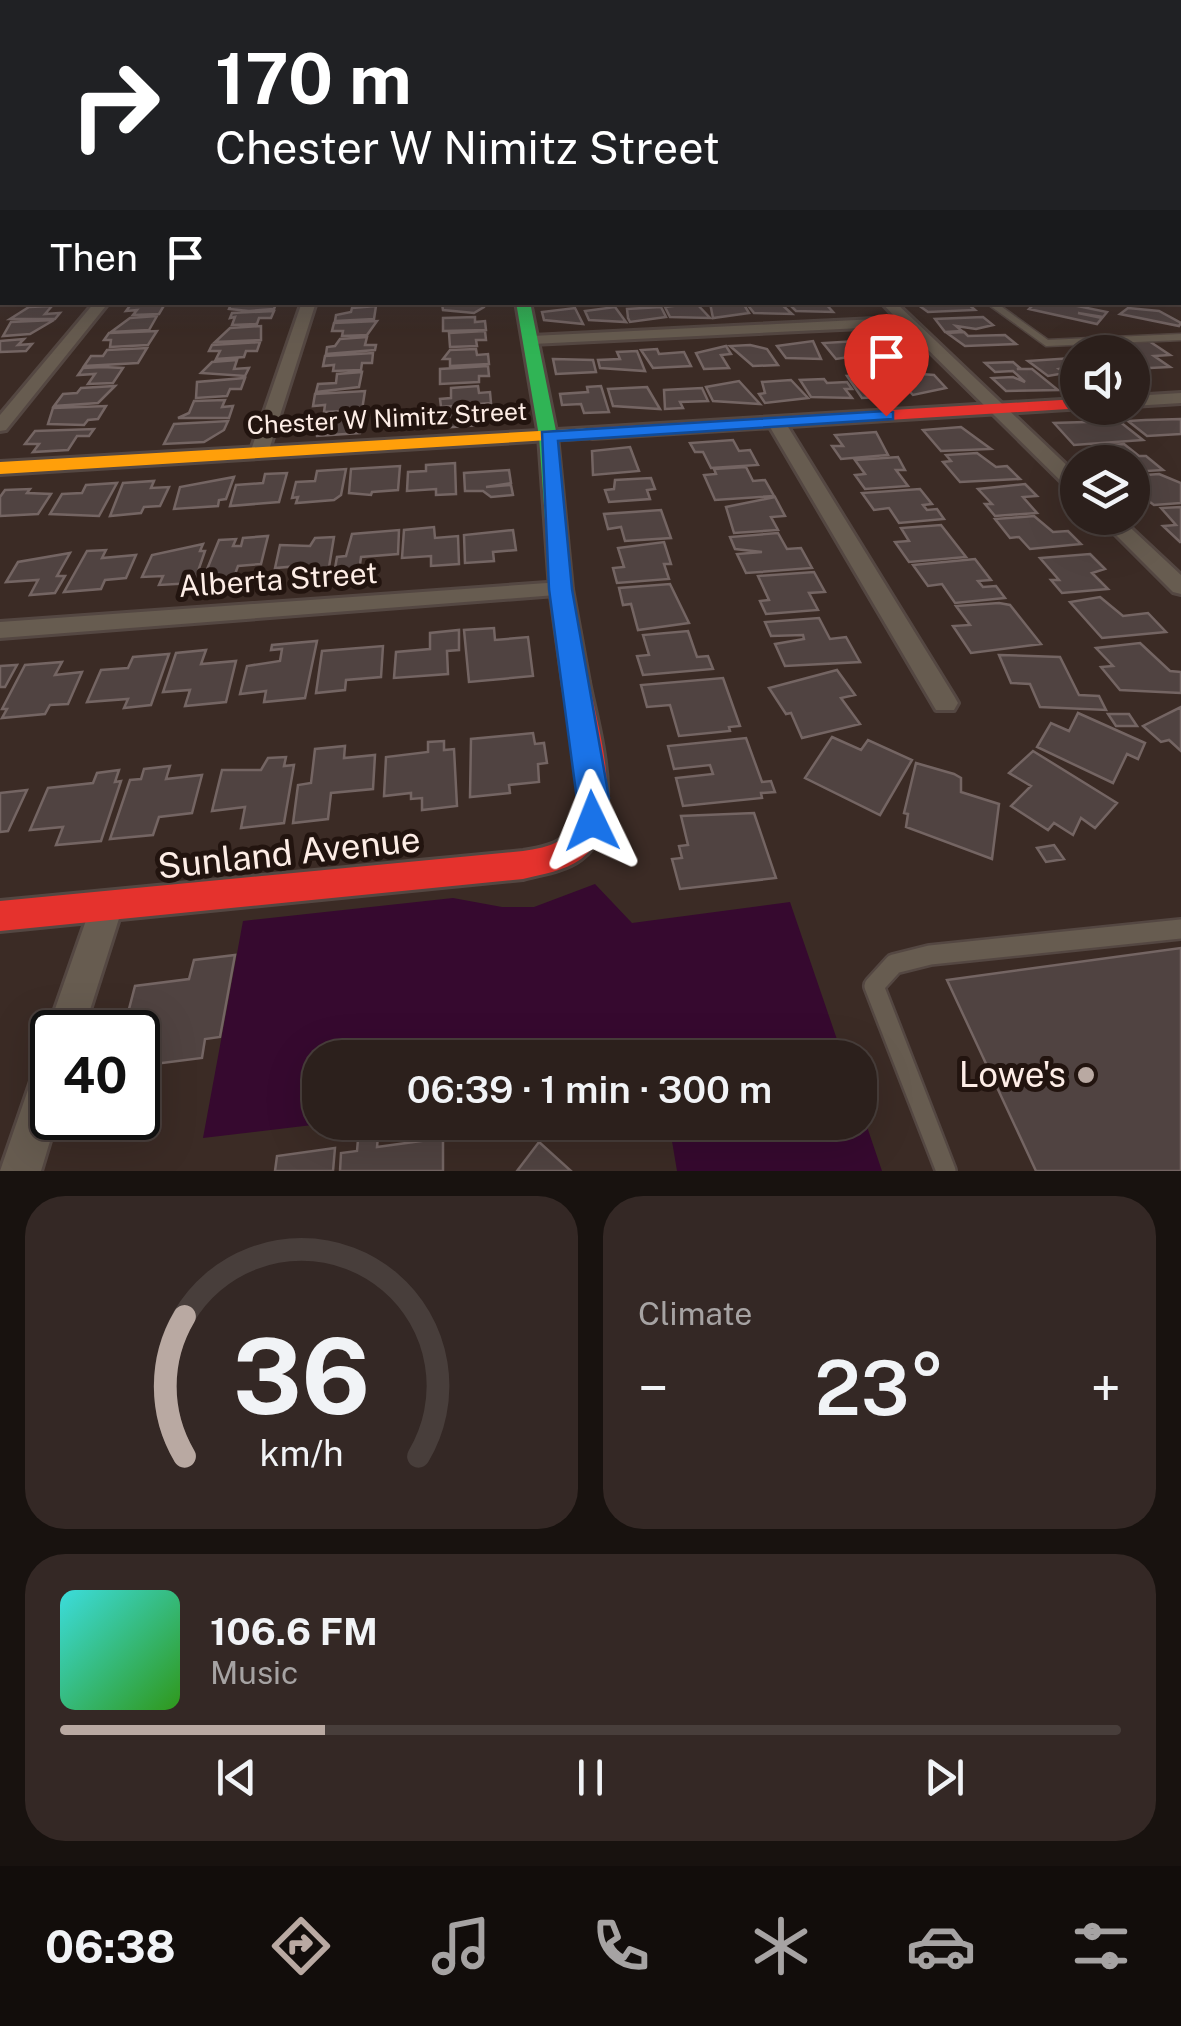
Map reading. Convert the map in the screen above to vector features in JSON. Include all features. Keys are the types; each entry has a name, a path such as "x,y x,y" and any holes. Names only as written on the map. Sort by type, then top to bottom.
{"street":[{"path":"0,426 101,305"},
{"path":"258,453 308,305"},
{"path":"525,305 548,436 561,589"},
{"path":"890,305 1060,470"},
{"path":"532,340 907,322"},
{"path":"1150,400 1181,398"},
{"name":"Chester W Nimitz Street","path":"0,468 1060,405"},
{"path":"776,422 945,703"},
{"path":"1127,535 1181,587"},
{"name":"Alberta Street","path":"0,630 561,589"},
{"name":"Sunland Avenue","path":"0,916 523,865 556,858 580,845 592,821 594,798 561,589"},
{"path":"72,1010 107,906"},
{"path":"20,1171 30,1140"}],"lane":[{"path":"994,305 1047,343 1181,337"},
{"path":"946,1171 874,986 894,964 930,955 1181,929"}],"shaded area":[{"path":"595,884 632,923 790,902 837,1040 302,1040 302,1126 203,1138 243,921 453,898 502,907 534,907"},
{"path":"672,1140 872,1140 882,1171 677,1171"}],"building":[{"path":"130,305 164,305 159,314 133,315 137,310 126,311"},
{"path":"231,305 276,305 274,309 229,309"},
{"path":"442,305 484,305 474,313 443,310"},
{"path":"698,305 710,318 670,317 665,307"},
{"path":"710,305 744,305 749,313 713,318"},
{"path":"748,305 782,305 792,314 754,313"},
{"path":"790,305 827,305 833,312 796,311"},
{"path":"918,305 969,305 975,310 928,312"},
{"path":"1033,305 1073,305 1107,312 1103,317 1078,313 1102,318 1097,324 1029,309"},
{"path":"52,306 45,314 60,313 55,319 10,319 29,307"},
{"path":"376,306 374,319 335,321 336,315 351,312 352,308"},
{"path":"615,307 626,322 589,320 585,311"},
{"path":"661,307 666,317 630,322 628,318 627,309"},
{"path":"575,308 583,324 544,320 542,312"},
{"path":"1128,308 1159,311 1181,323 1179,326 1120,314"},
{"path":"274,311 271,318 259,318 257,324 232,325 235,317 230,318 232,313"},
{"path":"157,316 149,330 111,332 130,318"},
{"path":"475,317 475,322 485,321 486,330 443,331 443,318"},
{"path":"983,317 993,325 976,329 956,326 962,331 945,332 935,319"},
{"path":"54,320 30,334 3,336 11,322"},
{"path":"377,321 367,335 342,336 343,331 332,331 334,323"},
{"path":"261,326 261,340 215,342 230,328"},
{"path":"157,331 148,345 110,347 111,340 104,340 109,333"},
{"path":"485,331 486,340 476,340 477,346 450,347 449,333"},
{"path":"964,332 968,336 1005,335 1016,344 965,346 947,333"},
{"path":"367,337 365,345 376,345 375,350 326,354 327,347 335,346 340,339"},
{"path":"24,339 18,345 32,344 26,351 0,352 0,341"},
{"path":"890,339 906,356 883,360 864,341"},
{"path":"813,341 821,359 786,358 777,346"},
{"path":"858,341 870,354 836,359 823,343"},
{"path":"260,342 257,351 246,351 244,357 216,359 220,351 209,351 212,345"},
{"path":"1150,342 1170,355 1154,356 1170,367 1150,368"},
{"path":"726,346 731,354 721,355 729,368 704,369 696,353"},
{"path":"730,346 767,349 778,365 753,366"},
{"path":"147,348 138,363 84,366 91,356 103,356 107,350"},
{"path":"476,349 477,355 488,354 489,364 450,366 450,359 443,359 450,350"},
{"path":"657,349 659,354 684,352 691,366 653,368 641,350"},
{"path":"637,351 645,371 600,368 598,360 620,359 617,352"},
{"path":"373,353 372,363 362,363 361,370 333,371 334,365 323,366 325,356"},
{"path":"553,359 593,360 596,372 556,374"},
{"path":"1060,359 1060,374 1048,376 1028,361"},
{"path":"237,360 234,369 249,368 245,376 201,373 212,362"},
{"path":"1013,362 1020,368 1017,369 1032,369 1058,390 1006,391 992,378 1013,377 1025,382 1013,371 995,372 985,363"},
{"path":"488,366 489,376 479,376 479,382 440,384 440,369"},
{"path":"83,368 123,368 113,383 88,384 95,374 78,375"},
{"path":"362,372 359,387 316,392 318,384 336,383 337,374"},
{"path":"893,374 934,375 946,388 913,395"},
{"path":"847,376 891,377 902,390 875,389 882,397 862,398"},
{"path":"245,378 241,389 230,389 227,396 196,398 197,382"},
{"path":"824,379 827,383 847,382 852,389 845,389 852,398 811,397 800,380"},
{"path":"791,380 808,398 765,403 759,394 765,393 762,382"},
{"path":"739,381 760,404 713,401 706,387"},
{"path":"115,386 98,403 54,406 63,394 77,393 81,388"},
{"path":"478,386 479,393 490,392 491,403 441,407 440,399 451,398 451,388"},
{"path":"601,386 609,412 584,413 581,404 562,405 560,394 588,392 587,387"},
{"path":"647,387 660,409 613,406 608,389"},
{"path":"702,388 708,401 680,402 683,408 665,409 664,390"},
{"path":"365,391 362,410 324,412 325,405 313,406 315,394"},
{"path":"225,400 222,407 233,406 229,418 178,418 189,413 194,401"},
{"path":"106,406 98,419 88,420 84,425 48,424 53,408"},
{"path":"491,406 492,417 480,418 480,425 440,428 441,409"},
{"path":"363,414 360,433 317,436 315,425 307,425 309,416"},
{"path":"1181,419 1181,434 1147,436 1133,425 1150,425 1150,420"},
{"path":"228,421 224,430 204,442 164,444 174,424"},
{"path":"1054,423 1124,425 1143,440 1074,445"},
{"path":"961,427 991,449 941,451 923,430"},
{"path":"94,429 89,436 77,436 68,450 33,452 39,444 25,444 35,431"},
{"path":"876,432 888,455 841,459 832,446 843,446 835,435"},
{"path":"733,440 739,451 750,450 758,465 711,468 703,452 695,452 690,443"},
{"path":"630,447 639,471 593,475 592,451"},
{"path":"977,453 996,467 1007,466 1020,479 960,482 943,462 951,461 946,455"},
{"path":"898,457 905,470 896,470 908,486 865,489 855,475 865,474 855,460"},
{"path":"1150,459 1163,470 1150,471"},
{"path":"455,463 456,494 436,495 436,489 407,491 408,472 426,471 426,465"},
{"path":"400,466 398,490 371,495 349,493 351,469"},
{"path":"746,467 753,481 765,480 774,496 715,500 704,475 716,474 714,469"},
{"path":"346,469 341,495 334,500 296,503 298,497 292,498 296,482 315,481 317,471"},
{"path":"509,470 511,483 486,487 511,485 513,495 491,497 483,491 465,491 464,473"},
{"path":"287,473 279,502 230,506 236,485 263,483 265,474"},
{"path":"1150,475 1181,483 1181,503 1150,502"},
{"path":"234,477 226,499 219,500 218,506 174,509 180,487"},
{"path":"651,478 655,489 647,490 650,499 609,502 605,490 614,489 615,480"},
{"path":"154,481 151,488 169,487 160,506 144,507 141,513 110,516 123,483"},
{"path":"117,483 99,516 50,514 62,494 82,493 86,485"},
{"path":"1025,484 1037,496 1023,497 1037,513 995,516 985,504 992,504 978,489"},
{"path":"30,489 27,493 51,494 38,514 0,516 0,497 5,490"},
{"path":"920,489 932,504 923,505 927,510 937,509 944,519 899,523 889,508 874,510 862,493"},
{"path":"775,497 785,516 771,517 778,530 734,533 726,507"},
{"path":"1181,507 1180,542 1163,526 1176,525 1161,508"},
{"path":"661,510 671,538 625,541 621,527 608,529 604,514"},
{"path":"1034,516 1053,532 1072,535 1081,544 1030,549 1019,537 1010,538 995,519"},
{"path":"941,525 966,557 909,562 895,542 909,541 901,528"},
{"path":"434,527 435,538 458,536 459,564 431,566 431,556 402,558 404,530"},
{"path":"399,530 398,554 361,557 359,572 334,574 337,557 346,556 352,534"},
{"path":"513,530 516,550 493,552 494,561 465,563 464,535"},
{"path":"778,533 787,549 801,548 812,568 746,573 737,554 762,552 735,549 730,537"},
{"path":"268,536 261,564 238,566 234,577 203,579 219,540 236,539 233,546 241,546 243,538"},
{"path":"334,537 328,573 296,576 299,566 275,568 280,545 310,546 315,538"},
{"path":"664,542 671,564 664,564 669,579 617,583 613,568 624,567 618,548"},
{"path":"203,544 200,551 205,551 194,583 159,585 163,576 142,577 152,555"},
{"path":"106,550 102,558 136,555 126,578 105,580 101,589 64,592 87,551"},
{"path":"70,553 57,576 65,576 55,593 30,595 38,580 6,582 18,562"},
{"path":"1090,554 1105,569 1092,573 1108,589 1062,593 1051,580 1059,580 1040,558"},
{"path":"975,559 991,580 978,581 983,587 996,586 1005,598 955,603 942,584 928,586 913,565"},
{"path":"814,572 825,592 809,593 818,610 766,614 760,601 769,600 758,576"},
{"path":"670,584 689,623 638,630 631,604 623,605 619,588"},
{"path":"1100,597 1123,616 1148,613 1166,632 1102,638 1070,602"},
{"path":"1010,605 1041,644 971,653 953,626 970,625 956,606"},
{"path":"819,618 830,639 846,637 860,662 785,666 775,644 804,639 803,635 771,636 765,622"},
{"path":"494,628 495,640 528,637 533,676 469,682 464,630"},
{"path":"459,630 459,650 447,651 448,674 394,678 396,652 430,649 430,633"},
{"path":"688,631 697,657 708,656 713,669 643,675 637,656 649,655 643,635"},
{"path":"317,641 305,698 264,702 266,691 240,694 247,666 280,661 282,649 271,650 272,645"},
{"path":"1140,643 1170,671 1181,672 1181,693 1120,690 1101,667 1113,666 1096,648"},
{"path":"383,646 381,677 346,680 345,690 316,693 322,651"},
{"path":"206,650 201,664 236,661 226,702 185,706 190,690 163,692 176,653"},
{"path":"169,654 151,705 124,708 128,699 87,702 101,670 128,668 133,657"},
{"path":"999,655 1060,657 1079,695 1099,696 1106,710 1040,707 1030,684 1011,683"},
{"path":"62,662 55,675 82,672 68,704 50,705 45,714 2,718 7,709 2,709 25,665"},
{"path":"17,665 5,687 0,687 0,666"},
{"path":"837,670 855,695 841,698 860,724 802,738 791,713 786,714 769,688"},
{"path":"723,678 740,726 729,727 730,731 679,736 670,705 647,707 641,685"},
{"path":"1181,707 1181,751 1169,740 1161,742 1143,726"},
{"path":"1078,713 1145,743 1138,759 1127,754 1113,783 1037,747 1051,723 1069,731"},
{"path":"1108,714 1129,714 1137,726 1116,726"},
{"path":"533,733 535,744 544,743 547,763 538,764 539,782 509,785 510,793 470,797 471,739"},
{"path":"832,737 861,750 868,740 912,760 880,815 805,778"},
{"path":"746,738 762,782 771,781 775,792 761,793 762,798 683,806 676,778 713,774 710,765 674,769 668,746"},
{"path":"444,741 444,750 454,749 457,806 422,810 422,798 411,799 411,793 384,796 386,757 428,752 428,742"},
{"path":"345,746 344,758 375,755 373,789 331,793 328,819 293,823 298,785 311,783 315,749"},
{"path":"1033,751 1117,803 1095,828 1081,818 1073,835 1054,823 1048,830 1011,806 1031,786 1009,773"},
{"path":"286,757 284,766 294,765 284,823 241,828 245,807 212,811 222,770 261,770 268,758"},
{"path":"916,763 954,774 961,778 961,792 999,804 992,859 906,827 908,814 904,813"},
{"path":"170,766 166,779 202,775 192,813 159,817 153,835 110,839 130,780 141,779 144,769"},
{"path":"119,770 115,782 121,781 101,841 56,845 63,827 30,830 48,788 93,783 97,773"},
{"path":"27,790 8,831 0,832 0,793"},
{"path":"754,813 776,878 680,889 672,859 682,858 679,846 688,845 681,816"},
{"path":"1054,845 1064,859 1046,862 1037,848"},
{"name":"Lowe's","path":"1181,948 1181,1171 1036,1171 947,980"},
{"path":"235,955 220,1037 205,1039 202,1058 160,1063 160,1010 129,1010 135,986 189,979 194,960"},
{"path":"358,1140 378,1140 377,1147 443,1140 443,1171 340,1171 341,1153 357,1151"},
{"path":"539,1142 571,1171 517,1171"},
{"path":"335,1148 333,1171 275,1171 277,1156"}],"traffic: fast":[{"path":"524,305 548,436 561,589 576,682"}],"traffic: slow":[{"path":"0,468 592,433"}],"traffic: jam":[{"path":"592,433 1060,405"},
{"path":"0,916 523,865 556,856 574,847 585,833 591,814 591,769 576,682"}],"place":[{"name":"Lowe's","path":"1086,1075"}],"route":[{"path":"592,821 594,798 561,589 548,436 886,416"}]}
